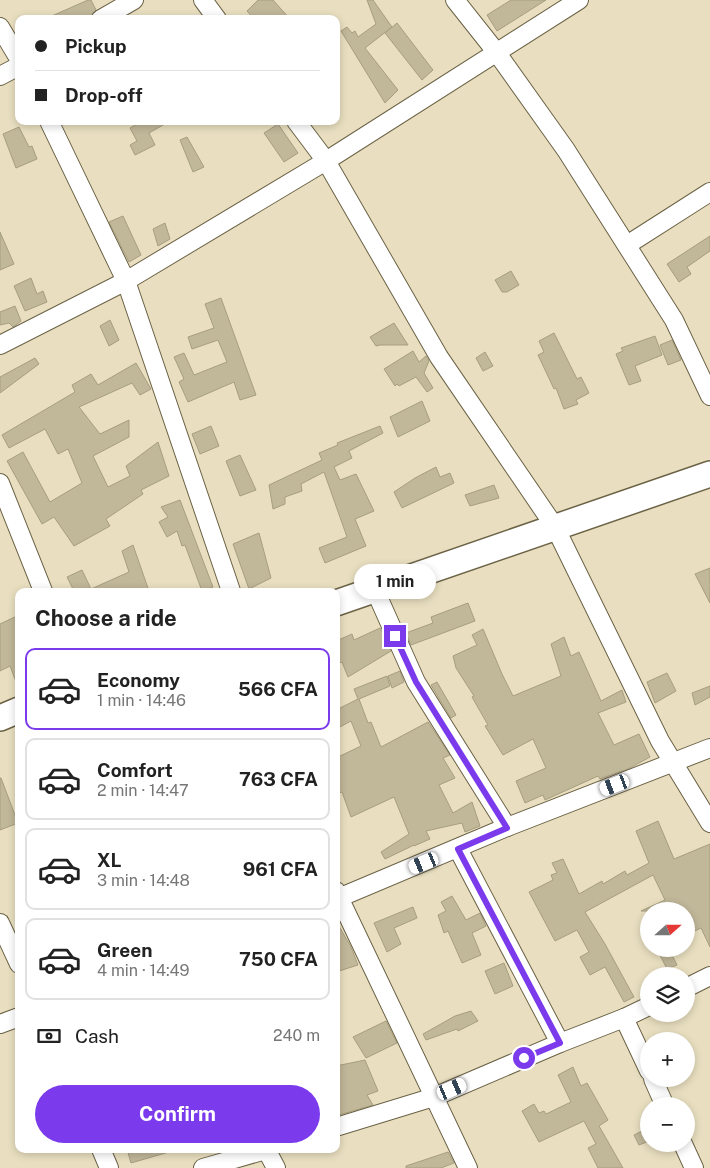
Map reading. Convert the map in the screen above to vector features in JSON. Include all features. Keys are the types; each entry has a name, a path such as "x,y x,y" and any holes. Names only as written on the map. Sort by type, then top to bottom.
{"street":[{"path":"108,15 134,0"},
{"path":"203,0 214,15"},
{"path":"456,0 566,150 627,245 674,320 710,396"},
{"path":"0,345 126,281 326,160 579,0"},
{"path":"0,27 15,52"},
{"path":"0,76 15,68"},
{"path":"51,125 126,281 230,588"},
{"path":"299,125 326,160 439,357 555,527 660,741 710,824"},
{"path":"627,245 710,192"},
{"path":"340,602 710,474"},
{"path":"0,483 42,588"},
{"path":"375,590 416,682 507,828"},
{"path":"0,718 15,712"},
{"path":"340,895 710,748"},
{"path":"458,849 560,1043"},
{"path":"340,902 468,1168"},
{"path":"0,923 15,955"},
{"path":"695,984 710,976"},
{"path":"340,1127 434,1096 640,1010"},
{"path":"0,1024 15,1018"},
{"path":"624,1018 640,1051"},
{"path":"687,1152 694,1168"},
{"path":"103,1153 109,1168"},
{"path":"203,1168 254,1153"},
{"path":"269,1153 276,1168"}],"building":[{"path":"88,0 91,0 96,10 92,15 54,15"},
{"path":"258,0 273,0 286,15 250,15 247,11"},
{"path":"367,0 373,0 392,27 365,48 398,90 385,103 341,31 347,27 352,33 355,31 358,37 376,24"},
{"path":"511,0 546,0 497,31 487,15"},
{"path":"397,23 433,70 422,80 385,33"},
{"path":"135,125 163,125 149,133 155,145 135,155 130,145 137,141 130,128"},
{"path":"279,125 298,153 284,162 264,133"},
{"path":"19,127 29,147 32,146 37,159 16,168 3,134"},
{"path":"187,137 204,167 193,172 180,140"},
{"path":"123,216 141,255 129,262 109,222"},
{"path":"165,223 170,239 158,246 153,229"},
{"path":"0,232 14,264 0,270"},
{"path":"710,236 710,251 687,267 691,274 679,282 667,264"},
{"path":"511,271 519,285 507,292 502,292 495,280"},
{"path":"31,278 37,294 43,291 47,302 25,311 14,286"},
{"path":"221,298 256,395 240,400 234,382 188,402 179,382 184,379 174,357 184,353 194,375 227,362 218,340 192,349 188,337 214,328 205,304"},
{"path":"15,306 21,321 13,327 9,323 0,325 0,312"},
{"path":"110,320 119,340 109,346 100,326"},
{"path":"394,323 408,345 376,346 370,337"},
{"path":"554,333 577,379 581,377 589,393 576,400 578,404 564,409 556,388 554,389 538,355 544,352 539,341"},
{"path":"655,336 662,355 635,366 641,381 629,385 616,354 623,351 621,348"},
{"path":"672,340 681,360 668,365 660,345"},
{"path":"413,351 419,362 426,356 429,361 424,373 433,388 427,392 416,377 399,386 397,384 395,386 384,369"},
{"path":"485,352 493,366 483,371 476,358"},
{"path":"35,358 39,364 0,393 0,377"},
{"path":"136,363 151,389 140,395 132,383 79,407 100,434 129,420 129,437 93,456 108,487 130,476 126,466 158,442 169,476 141,490 143,494 106,519 110,526 74,546 54,517 42,524 7,461 23,452 50,502 82,483 68,449 58,454 45,429 9,448 2,435 75,392 72,385 91,374 98,385"},
{"path":"422,401 430,421 398,437 390,417"},
{"path":"211,426 219,446 200,454 192,434"},
{"path":"380,426 383,433 349,451 352,458 334,467 340,480 356,474 374,511 355,519 366,546 325,563 319,548 347,537 324,472 301,484 302,491 285,497 285,504 273,509 269,485 322,460 319,453 338,445 337,443"},
{"path":"240,455 256,490 240,496 226,461"},
{"path":"436,467 440,477 450,473 454,483 402,508 394,492"},
{"path":"494,485 499,498 470,506 465,495"},
{"path":"180,500 213,587 201,588 185,545 182,546 177,531 167,537 159,522 168,517 161,507"},
{"path":"259,533 271,578 249,588 233,544"},
{"path":"133,545 148,588 93,588 129,572 122,551"},
{"path":"710,568 710,603 695,574"},
{"path":"82,570 91,588 72,588 67,577"},
{"path":"468,603 475,621 411,645 406,633 433,623 431,617"},
{"path":"15,617 15,679 10,666 0,671 0,624"},
{"path":"380,628 391,651 348,677 342,662 340,663 340,639 352,634 354,640"},
{"path":"483,629 513,696 561,676 551,644 564,637 571,656 579,652 601,701 622,690 626,702 598,713 614,745 639,734 650,757 628,769 600,779 598,776 545,800 543,795 525,803 516,781 546,768 533,739 503,755 485,726 488,725 472,697 474,696 456,668 453,656 477,645 472,635"},
{"path":"400,671 404,682 392,688 388,676"},
{"path":"667,673 676,691 655,703 647,682"},
{"path":"387,676 390,686 359,699 368,723 371,722 381,747 428,722 450,755 443,758 455,778 439,785 453,813 472,802 480,826 465,832 462,823 426,831 430,839 385,859 381,852 409,834 394,797 351,817 342,792 340,793 340,756 361,746 351,721 340,727 340,708 358,699 354,689"},
{"path":"437,682 456,715 451,718 431,685"},
{"path":"710,686 710,697 695,705 692,693"},
{"path":"1,778 15,815 15,824 0,830"},
{"path":"658,821 674,859 710,844 710,947 701,928 695,931 695,902 661,902 665,900 653,875 585,912 634,997 624,1002 605,967 590,975 580,957 589,952 577,930 555,941 529,892 553,880 551,875 557,873 552,863 563,859 579,894 602,881 603,884 625,871 627,875 649,863 636,831"},
{"path":"452,896 466,920 480,913 486,926 472,933 481,955 462,963 448,931 444,933 438,915 446,911 441,902"},
{"path":"413,907 417,918 394,928 401,944 387,952 374,923"},
{"path":"340,928 351,947 358,965 340,971"},
{"path":"662,958 674,958 677,965 666,967"},
{"path":"504,963 513,986 495,994 485,971"},
{"path":"471,1011 478,1021 458,1031 457,1029 426,1040 423,1034 455,1016"},
{"path":"386,1021 397,1043 366,1058 353,1037"},
{"path":"365,1060 378,1091 367,1095 373,1105 340,1115 340,1065"},
{"path":"573,1067 581,1086 587,1083 608,1120 599,1126 623,1168 598,1168 588,1148 596,1144 584,1121 539,1142 522,1111 534,1104 539,1113 544,1111 546,1114 571,1102 558,1075"},
{"path":"640,1132 640,1145 639,1145 634,1135"},
{"path":"448,1152 454,1163 441,1168 406,1168 406,1166"},
{"path":"128,1153 166,1153 131,1163"}],"route":[{"path":"395,636 416,682 507,828 458,849 560,1043 524,1058"}]}
